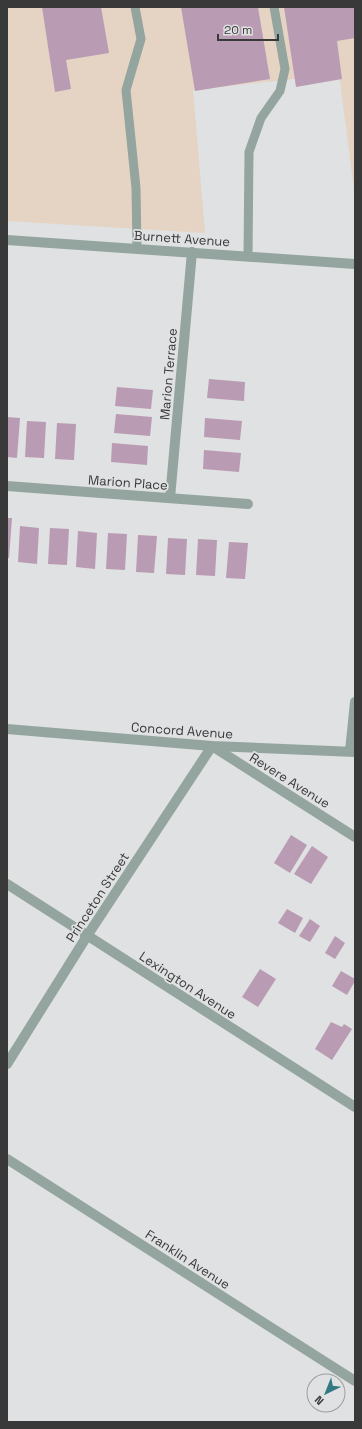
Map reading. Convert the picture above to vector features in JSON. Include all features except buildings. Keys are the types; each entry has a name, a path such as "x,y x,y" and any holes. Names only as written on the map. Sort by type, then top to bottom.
{"street":[{"name":"Burnett Avenue","path":"7,240 355,264"},
{"name":"Marion Terrace","path":"170,498 192,252"},
{"name":"Marion Place","path":"7,486 248,504"},
{"path":"352,752 355,702"},
{"name":"Concord Avenue","path":"7,729 212,746 352,752"},
{"name":"Revere Avenue","path":"212,746 355,837"},
{"name":"Princeton Street","path":"7,1064 87,936 212,746"},
{"name":"Lexington Avenue","path":"7,884 355,1107"},
{"name":"Franklin Avenue","path":"7,1158 355,1381"}],"lane":[{"path":"135,7 141,39 126,90 136,188 137,248"},
{"path":"248,256 249,152 261,118 280,91 285,69 274,7"}],"shaded area":[{"path":"7,7 355,7 355,190 339,74 193,90 205,233 7,221"}]}
